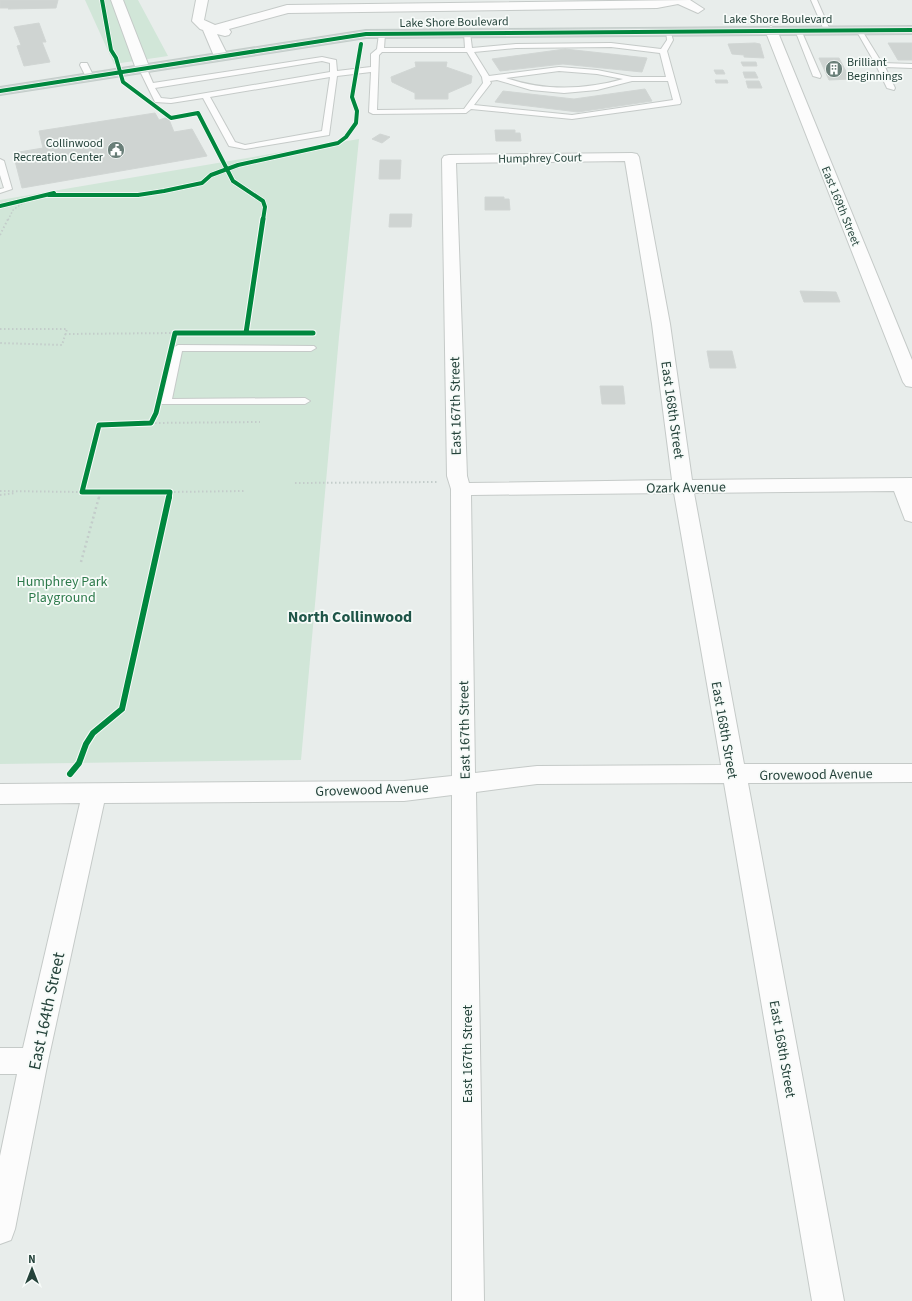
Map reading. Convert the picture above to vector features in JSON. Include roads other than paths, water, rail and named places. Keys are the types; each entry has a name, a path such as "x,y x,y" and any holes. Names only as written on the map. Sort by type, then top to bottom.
{"main road":[{"name":"Lake Shore Boulevard","path":"0,91 87,71 143,68 366,34 912,30"}],"street":[{"path":"116,0 143,68"},
{"path":"202,0 198,22 204,26 225,32 237,54"},
{"path":"221,56 209,31 288,5 412,3 656,4 680,0 698,9"},
{"name":"East 169th Street","path":"771,30 912,382"},
{"name":"Humphrey Court","path":"449,159 632,157"},
{"name":"East 168th Street","path":"632,157 662,324 683,487 733,775 828,1301"},
{"name":"East 167th Street","path":"449,159 457,476 461,489 465,784 468,1301"},
{"path":"907,484 912,516"},
{"name":"Ozark Avenue","path":"461,489 907,484"},
{"name":"Grovewood Avenue","path":"0,794 404,791 537,775 912,773"},
{"name":"East 164th Street","path":"0,1229 34,1061 94,793"},
{"path":"0,1061 34,1061"}],"lane":[{"path":"814,0 827,30"},
{"path":"798,30 816,76"},
{"path":"859,30 880,65 891,88"},
{"path":"469,106 572,117 677,102 663,51 670,40 668,31"},
{"path":"467,33 469,50 487,83 466,111 373,112 375,54 380,50 469,50 516,46 611,45 663,51"},
{"path":"380,50 382,34"},
{"path":"151,86 322,59 333,62 334,74 326,133 245,147 232,144 204,95"},
{"path":"880,65 912,66"},
{"path":"143,68 158,100 171,101 334,74 375,69"},
{"path":"486,79 559,69 597,72 632,79 671,79"},
{"path":"499,78 513,84 556,90 573,90 616,84 632,79"},
{"path":"0,161 8,189 0,191"},
{"path":"305,401 166,402 178,348 311,348"}],"place":[{"name":"Brilliant Beginnings","path":"834,69"},
{"name":"Collinwood Recreation Center","path":"116,150"}],"district":[{"name":"North Collinwood","path":"350,616"}],"park label":[{"name":"Humphrey Park Playground","path":"62,590"}]}
